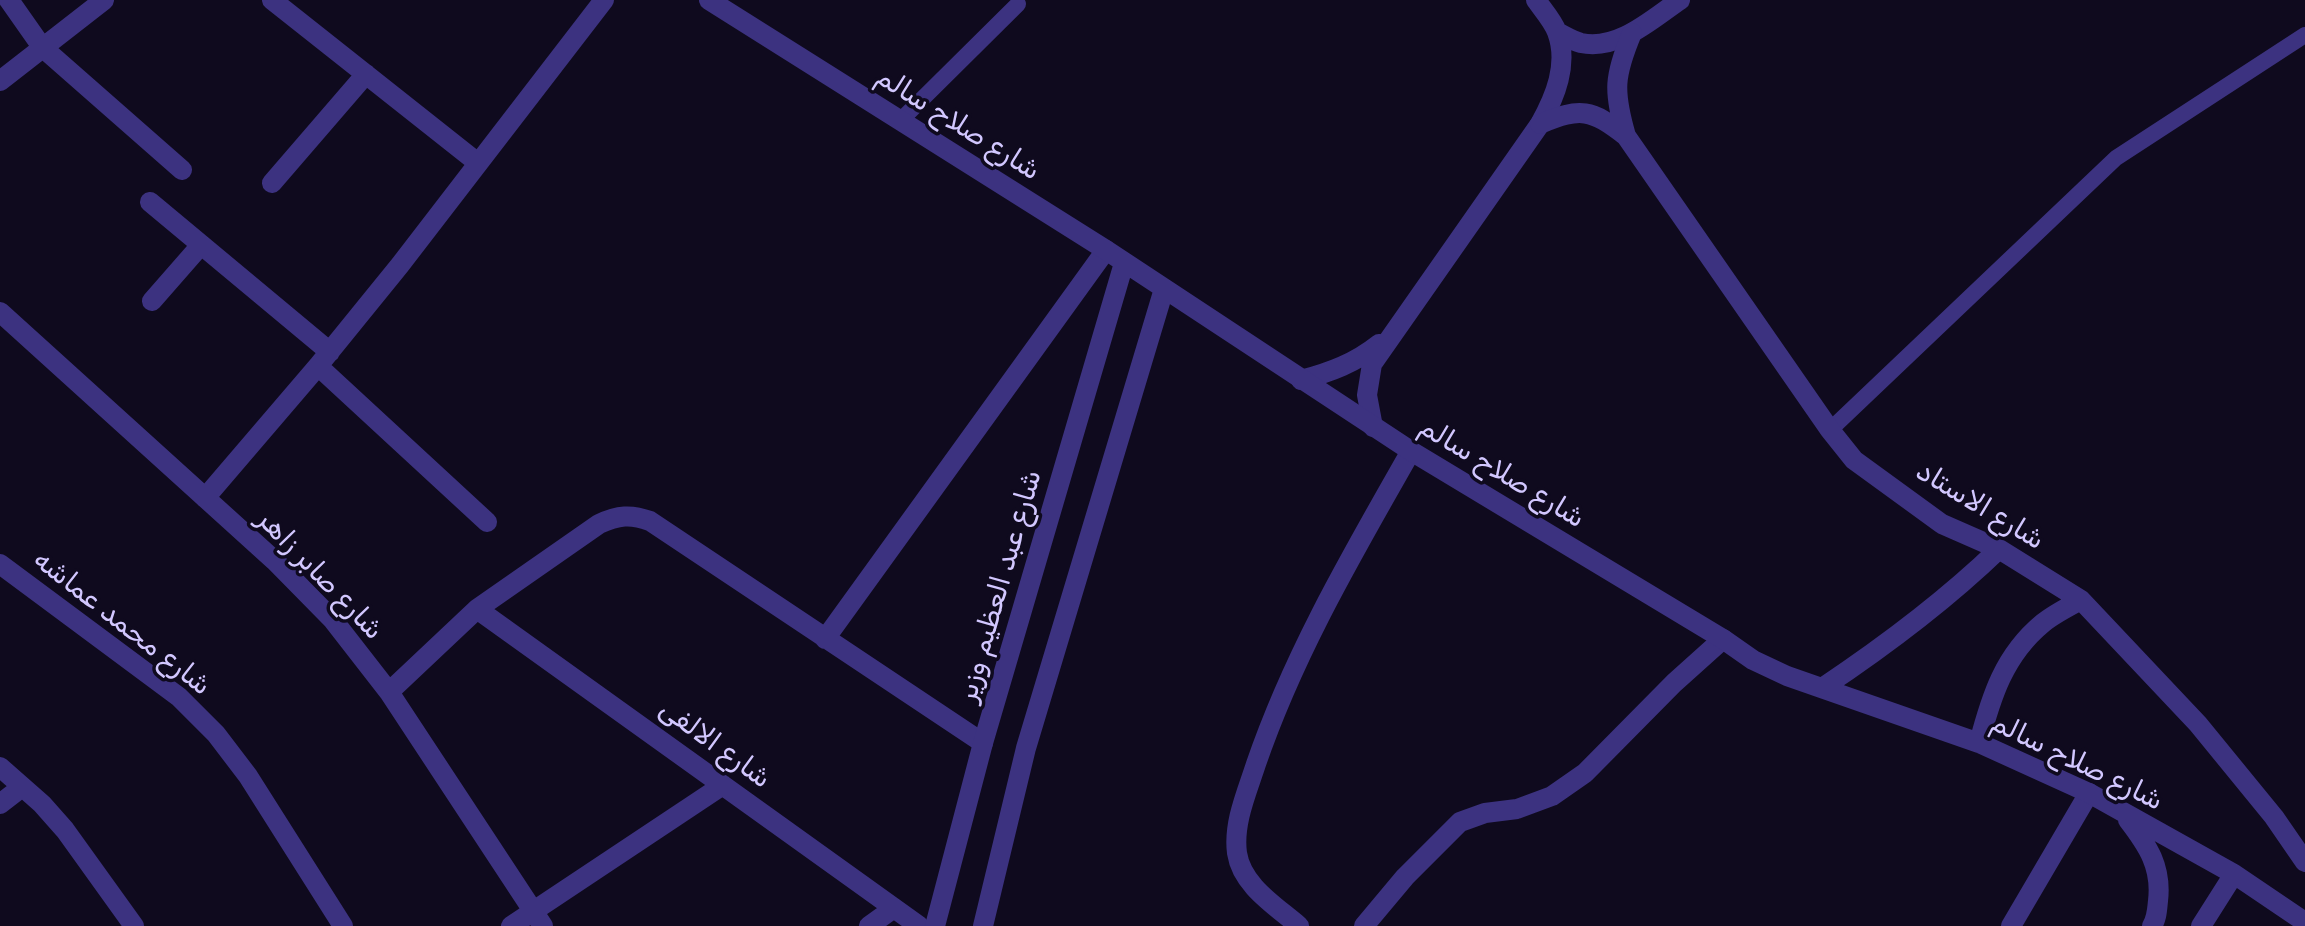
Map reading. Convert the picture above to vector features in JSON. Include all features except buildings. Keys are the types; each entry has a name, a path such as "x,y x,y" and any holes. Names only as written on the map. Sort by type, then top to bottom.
{"street":[{"path":"9,0 42,47 182,170"},
{"path":"0,81 104,0"},
{"path":"272,0 478,163"},
{"path":"205,498 324,359 604,0"},
{"name":"شارع صلاح سالم","path":"709,0 1106,250 1373,427 1753,660 1787,676 1979,743 2089,793 2234,874 2305,922"},
{"path":"1373,427 1367,395 1372,364 1540,124 1556,96 1561,64 1557,32 1536,0"},
{"path":"1557,32 1581,43 1608,43 1632,33 1680,0"},
{"name":"شارع الاستاد","path":"1626,136 1616,101 1618,65 1632,33"},
{"path":"272,183 366,74"},
{"name":"شارع الاستاد","path":"1540,124 1570,112 1601,116 1626,136 1854,460 1942,524 1999,549 2081,600 2198,724 2274,817 2305,862"},
{"path":"150,202 324,359 487,522"},
{"path":"152,301 201,245"},
{"path":"825,639 1106,250"},
{"name":"شارع عبد العظيم وزير","path":"935,926 983,743 1124,263"},
{"path":"983,926 1026,748 1164,289"},
{"name":"شارع صابر زاهر","path":"0,312 275,561 333,620 389,692 538,919"},
{"path":"1301,380 1333,371 1363,357 1389,337"},
{"path":"1299,926 1247,881 1237,853 1240,811 1290,677 1325,602 1411,451"},
{"path":"389,692 477,609 599,524 615,516 634,515 650,521 983,743"},
{"path":"1822,688 1912,626 1957,590 1999,549"},
{"name":"شارع محمد عماشه","path":"0,564 179,697 216,734 248,776 343,926"},
{"path":"1979,743 1991,696 2012,656 2043,624 2081,600"},
{"name":"شارع الالفى","path":"477,609 919,926"},
{"path":"1364,926 1405,877 1460,822 1485,813 1517,809 1552,796 1585,773 1674,683 1723,639"},
{"path":"0,767 42,804 65,830 134,926"},
{"path":"511,926 538,919 723,785"},
{"path":"0,804 22,787"},
{"path":"2011,926 2089,793"},
{"path":"2123,813 2148,846 2160,883 2156,920 2152,926"},
{"path":"2201,926 2234,874"},
{"path":"869,926 894,908"}],"lane":[{"path":"900,121 1018,4"},
{"path":"1830,430 2116,158 2305,35"}]}
